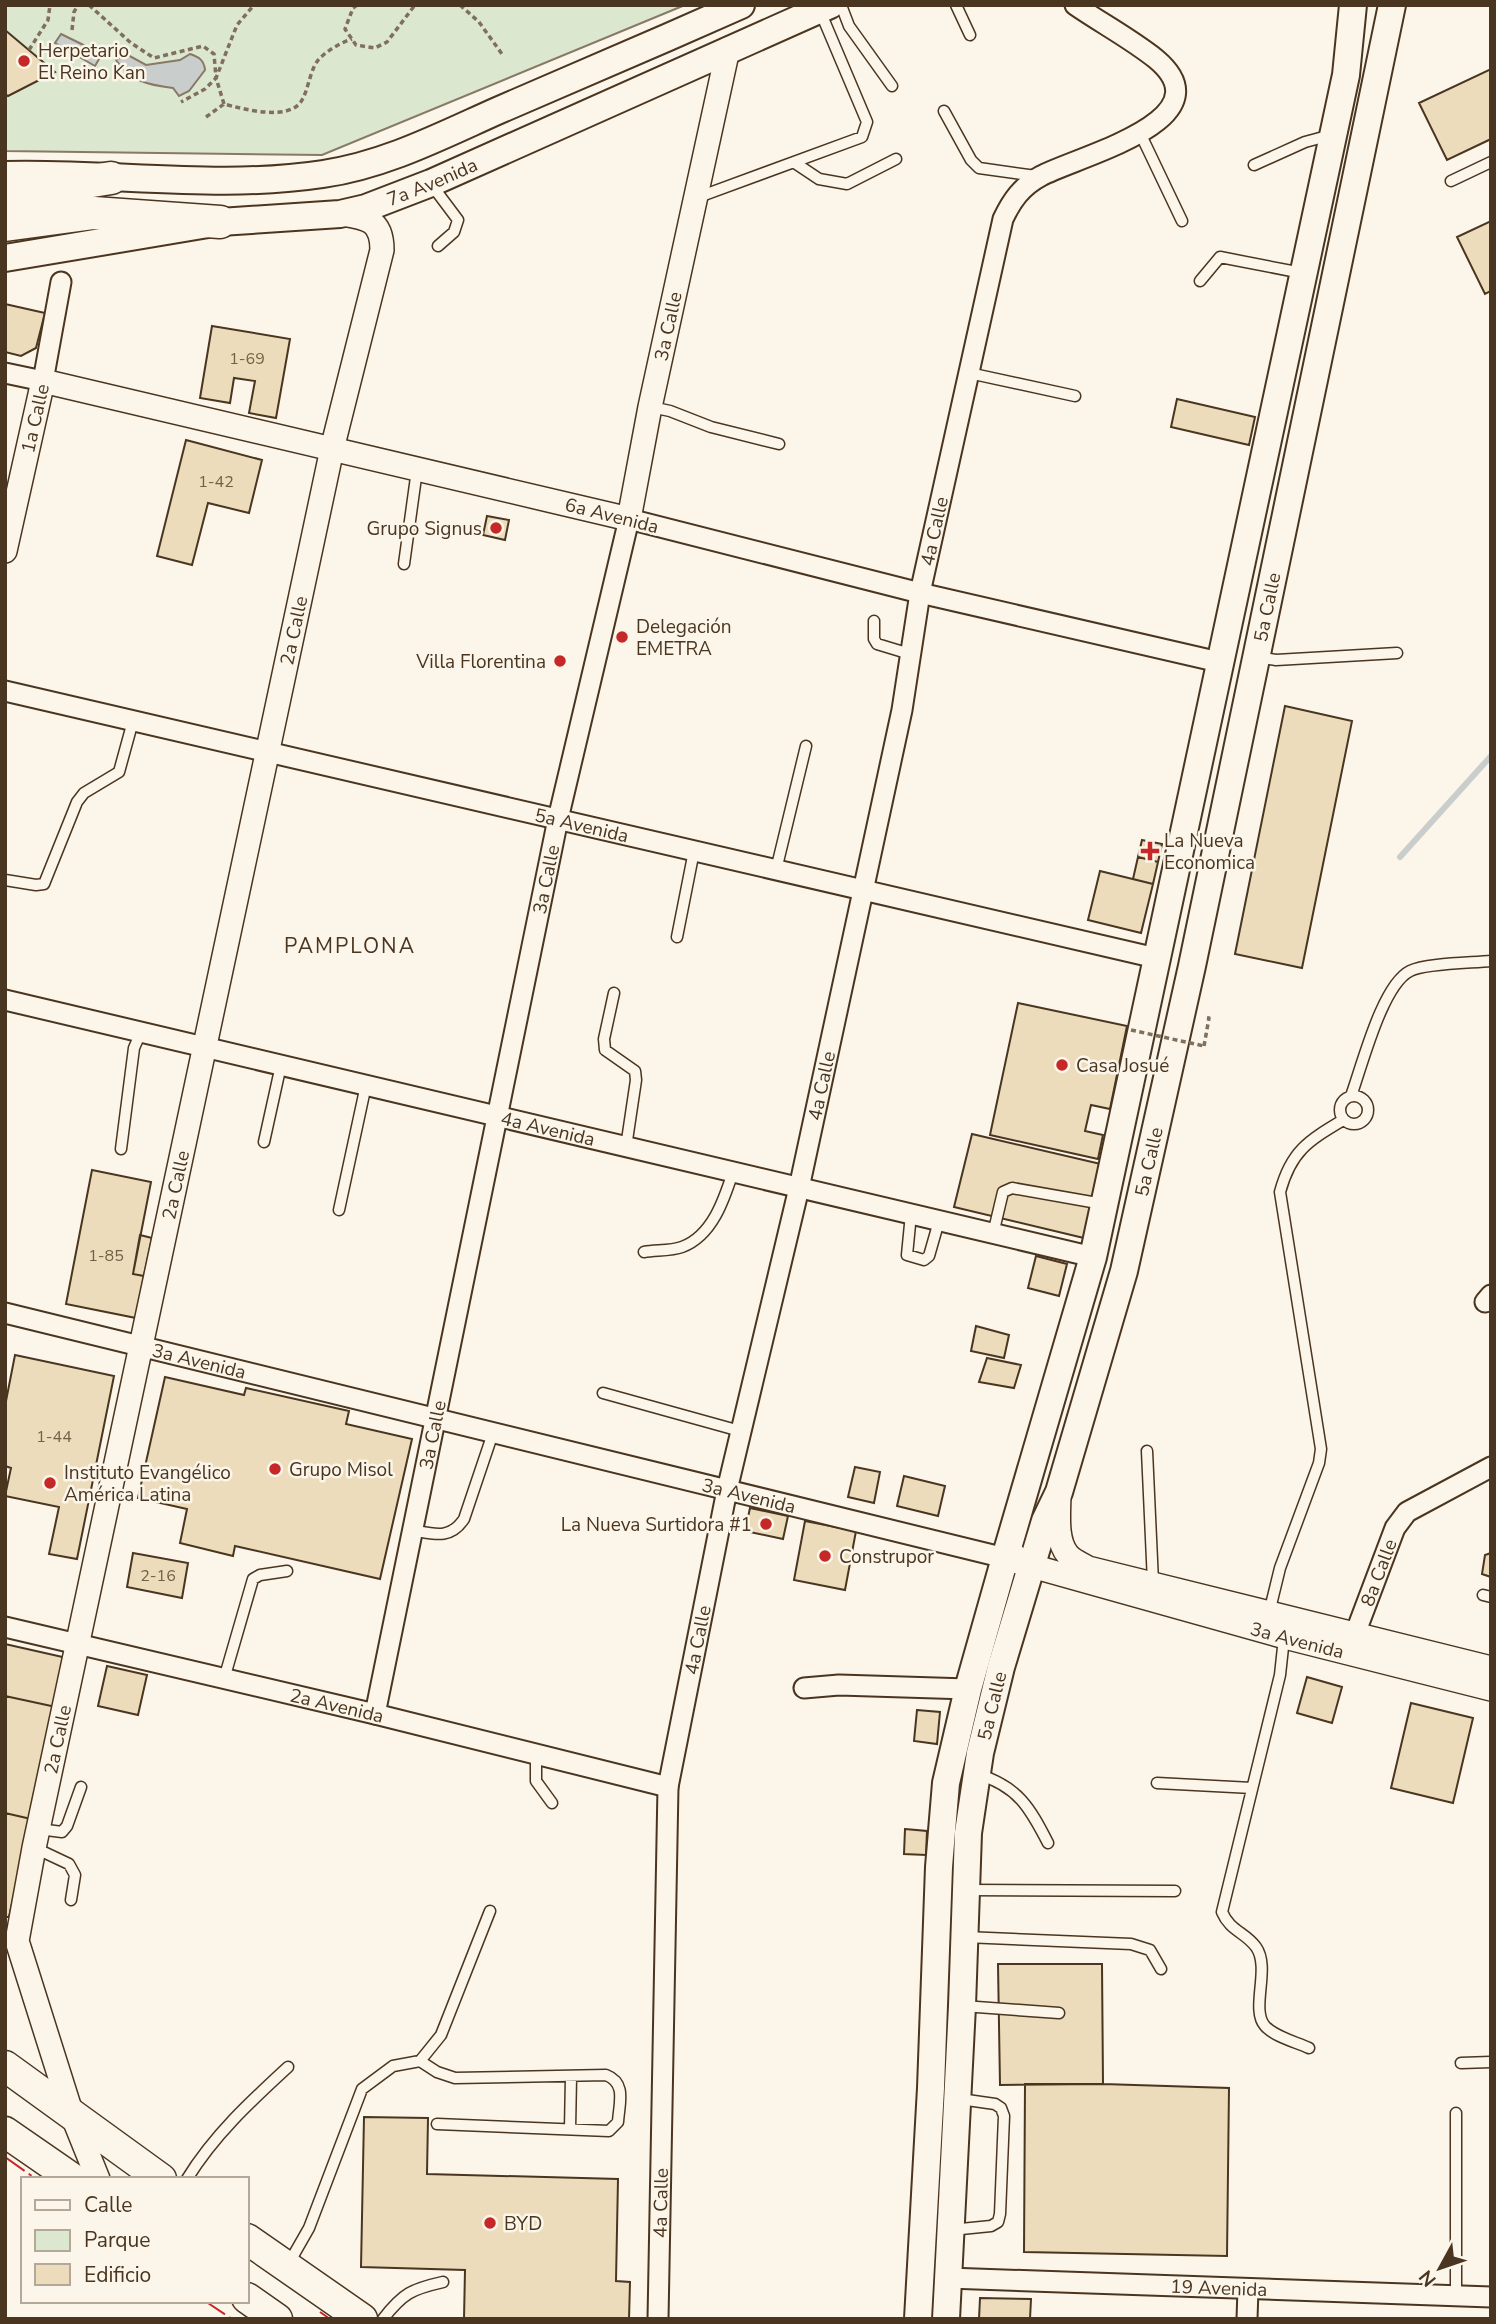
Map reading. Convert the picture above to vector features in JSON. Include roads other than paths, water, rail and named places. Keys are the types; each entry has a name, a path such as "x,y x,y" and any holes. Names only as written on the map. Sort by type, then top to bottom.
{"highway":[{"path":"5,195 111,178"},
{"path":"5,225 94,213 220,222"}],"main road":[{"name":"7a Avenida","path":"5,175 241,181 324,174 391,158 741,5"},
{"name":"5a Calle","path":"946,2319 968,1833 979,1763 1001,1667 1045,1521 1059,1492 1124,1271 1192,966 1392,5"},
{"name":"7a Avenida","path":"5,258 220,222 340,214 366,208 431,183 728,49 830,7"},
{"name":"5a Calle","path":"918,2319 931,2088 939,1867 946,1783 968,1689 1093,1257 1346,75 1352,8"},
{"path":"954,1746 979,1763"},
{"path":"5,2066 158,2177"},
{"path":"5,2133 70,2177"},
{"path":"248,2239 362,2319"},
{"path":"248,2299 277,2319"}],"street":[{"name":"4a Calle","path":"658,2319 668,1787 727,1489 799,1188 861,890 902,710 920,593 1003,219 1014,197 1040,176 1140,133 1166,116 1177,96 1174,80 1157,60 1074,5"},
{"name":"3a Calle","path":"375,1714 558,819 629,519 650,407 728,49"},
{"name":"2a Calle","path":"97,2177 71,2112 11,1940 36,1838 332,449 382,250 382,239 376,226 366,218 340,214"},
{"name":"1a Calle","path":"5,551 43,381 61,282"},
{"name":"6a Avenida","path":"5,373 629,519 920,593 1219,662"},
{"name":"5a Avenida","path":"5,691 1156,958"},
{"name":"4a Avenida","path":"5,1000 1093,1257"},
{"name":"3a Avenida","path":"5,1313 1032,1566 1281,1623"},
{"name":"8a Calle","path":"1353,1644 1395,1528 1408,1512 1491,1467"},
{"name":"3a Avenida","path":"1059,1492 1058,1521 1062,1544 1069,1556 1088,1568 1153,1583 1491,1689"},
{"path":"1005,1558 1020,1554 1045,1521"},
{"name":"2a Avenida","path":"5,1627 375,1714 668,1787"},
{"name":"3a Avenida","path":"1353,1644 1491,1668"},
{"path":"804,1688 839,1685 968,1689"},
{"name":"19 Avenida","path":"948,2278 1491,2297"},
{"path":"1247,2319 1248,2289"}],"lane":[{"path":"956,5 970,35"},
{"path":"830,7 849,26 892,86"},
{"path":"695,198 862,137 867,122 830,7"},
{"path":"944,111 971,160 979,168 1040,176"},
{"path":"1140,133 1182,221"},
{"path":"1254,165 1306,142 1332,135"},
{"path":"794,163 819,179 847,184 896,159"},
{"path":"1451,181 1491,162"},
{"path":"431,183 458,220 454,232 438,246"},
{"path":"1200,281 1220,257 1302,274"},
{"path":"969,373 1075,396"},
{"path":"650,407 670,411 712,427 779,444"},
{"path":"404,564 418,469"},
{"path":"874,621 874,639 877,644 909,654"},
{"path":"1257,657 1276,660 1397,653"},
{"path":"5,880 44,884 77,802 84,793 119,772 133,721"},
{"path":"776,870 806,746"},
{"path":"677,937 694,851"},
{"path":"1351,1096 1377,1021 1393,985 1410,971 1491,961"},
{"path":"614,993 604,1039 605,1049 635,1071 626,1147"},
{"path":"121,1149 134,1048 141,1032"},
{"path":"264,1142 281,1065"},
{"path":"339,1210 366,1085"},
{"path":"1351,1096 1365,1101 1368,1115 1363,1122 1356,1125 1343,1120 1340,1105 1345,1099 1351,1096"},
{"path":"1309,2048 1278,2035 1265,2026 1260,2016 1262,1969 1256,1947 1227,1924 1222,1912 1280,1675 1280,1568 1319,1463 1321,1449 1280,1192 1285,1172 1306,1142 1343,1120"},
{"path":"644,1252 683,1247 709,1229 733,1172"},
{"path":"993,1234 1003,1192 1007,1189 1104,1204"},
{"path":"911,1214 907,1255 924,1261 929,1256 939,1221"},
{"path":"603,1393 740,1432"},
{"path":"412,1530 432,1534 450,1533 458,1529 464,1519 493,1433"},
{"path":"1147,1451 1153,1583"},
{"path":"224,1679 253,1579 260,1575 287,1571"},
{"path":"536,1754 536,1781 552,1803"},
{"path":"979,1763 993,1779 1016,1793 1030,1808 1048,1843"},
{"path":"1157,1783 1252,1788"},
{"path":"36,1838 62,1832 67,1826 81,1787"},
{"path":"36,1838 69,1864 75,1875 71,1900"},
{"path":"966,1890 1175,1891"},
{"path":"287,2267 309,2228 362,2089 393,2066 420,2060 441,2035 490,1911"},
{"path":"964,1937 1131,1944 1150,1950 1161,1969"},
{"path":"962,2006 1059,2013"},
{"path":"420,2060 437,2072 455,2078 606,2075 614,2078 620,2085 618,2122 609,2131 437,2124"},
{"path":"1461,2063 1491,2062"},
{"path":"188,2177 198,2160 237,2114 288,2067"},
{"path":"570,2129 571,2077"},
{"path":"951,2230 992,2226 998,2222 1000,2214 1002,2108 995,2104 957,2099"},
{"path":"1456,2113 1456,2296"},
{"path":"383,2319 398,2299 414,2288 443,2282"}],"waterway":[{"path":"1400,857 1491,756"}],"place":[{"name":"Herpetario El Reino Kan","path":"24,61"},
{"name":"Grupo Signus","path":"496,528"},
{"name":"Delegación EMETRA","path":"622,637"},
{"name":"Villa Florentina","path":"560,661"},
{"name":"La Nueva Economica","path":"1150,851"},
{"name":"Casa Josué","path":"1062,1065"},
{"name":"Grupo Misol","path":"275,1469"},
{"name":"Instituto Evangélico América Latina","path":"50,1483"},
{"name":"La Nueva Surtidora #1","path":"766,1524"},
{"name":"Construpor","path":"825,1556"},
{"name":"BYD","path":"490,2223"}],"district":[{"name":"PAMPLONA","path":"350,946"}]}
